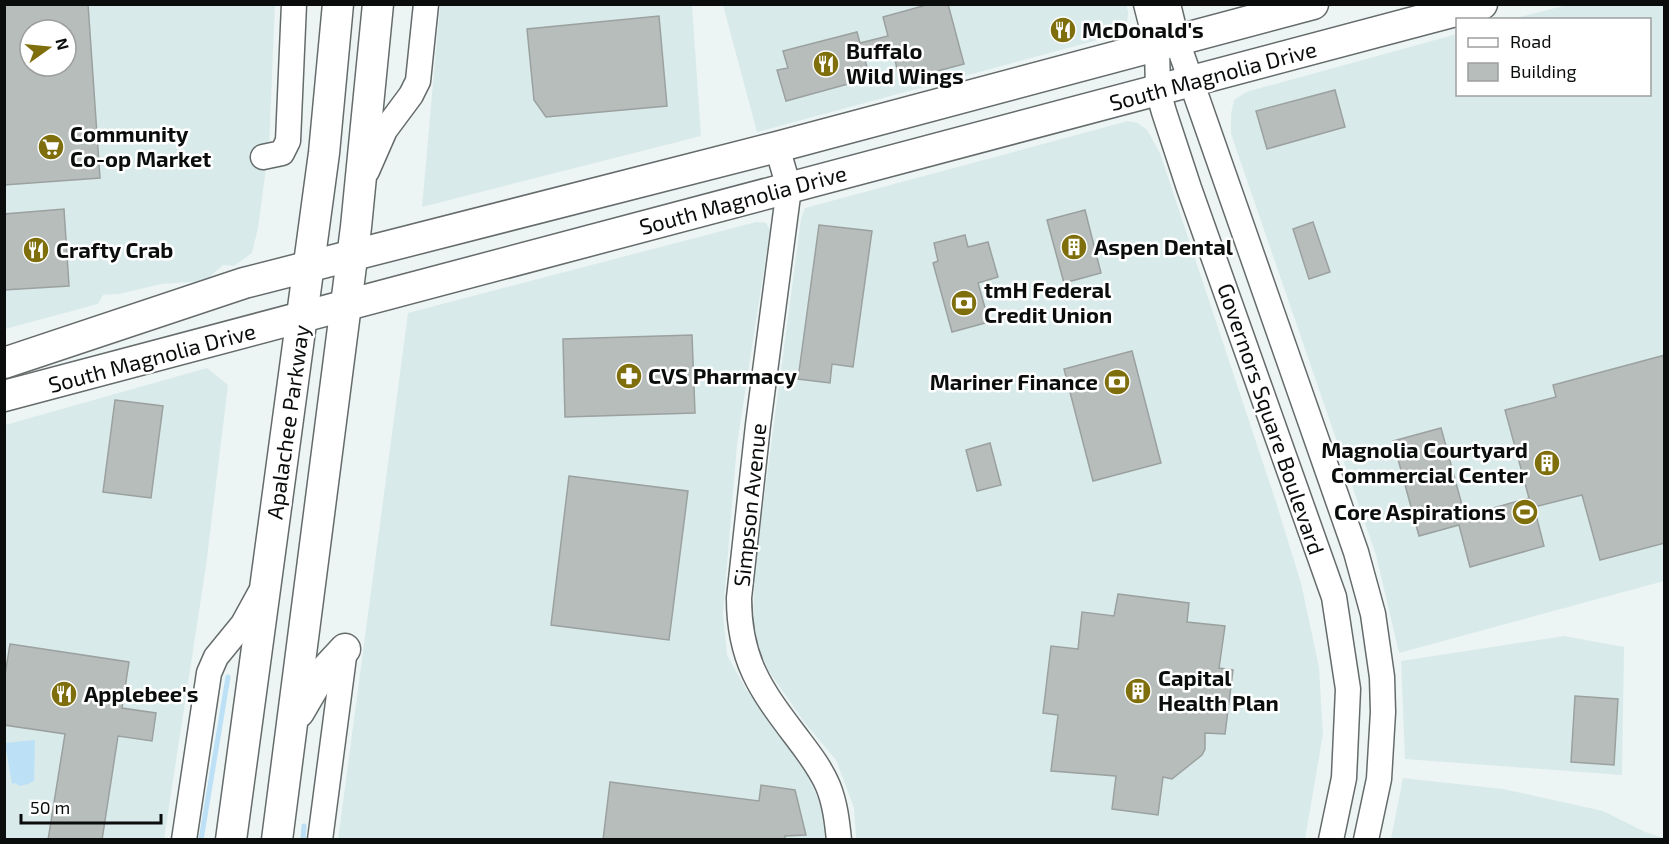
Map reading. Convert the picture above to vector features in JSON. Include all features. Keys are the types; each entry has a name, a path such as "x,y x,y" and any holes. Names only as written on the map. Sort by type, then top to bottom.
{"main road":[{"name":"Apalachee Parkway","path":"231,840 324,153 338,4"},
{"name":"Apalachee Parkway","path":"277,840 353,256 378,4"},
{"name":"South Magnolia Drive","path":"4,363 227,288 777,147 1314,4"},
{"name":"South Magnolia Drive","path":"4,396 1482,4"},
{"path":"290,735 312,688 328,666 345,649"}],"street":[{"path":"263,157 282,153 288,141 294,4"},
{"path":"360,196 369,164 379,141 418,81 426,4"},
{"name":"Governors Square Boulevard","path":"1146,4 1167,44 1192,80 1356,552 1373,614 1382,677 1383,712 1379,778 1366,840"},
{"name":"Governors Square Boulevard","path":"1168,4 1167,44 1158,91 1189,188 1334,597 1348,689 1344,778 1331,840"},
{"name":"Simpson Avenue","path":"777,147 789,188 757,437 739,598 739,620 748,660 759,683 816,763 828,786 835,809 839,840"},
{"path":"1280,443 1314,433"},
{"path":"184,840 209,673 219,653 243,624 267,580"},
{"path":"320,840 345,649"},
{"path":"1347,711 1383,712"}],"shaded area":[{"path":"1126,4 1127,26 1120,34 757,132 723,5"},
{"path":"5,5 275,5 269,146 258,228 252,253 234,266 223,265 205,281 161,284 119,294 103,295 98,304 5,329"},
{"path":"440,5 692,5 701,136 422,207"},
{"path":"1567,5 1664,5 1664,581 1399,653 1376,555 1231,134 1231,114 1234,100 1246,92 1456,34 1456,96 1651,96 1651,18 1516,18"},
{"path":"1128,121 1138,123 1147,130 1160,153 1301,583 1319,667 1323,734 1305,839 856,839 854,808 836,760 804,722 768,670 756,641 753,620 755,567 801,219 805,208"},
{"path":"756,222 766,223 770,230 737,445 723,613 727,655 746,689 807,775 821,805 825,839 338,840 408,313"},
{"path":"207,368 228,385 206,566 164,839 5,840 5,425"},
{"path":"1564,636 1624,647 1622,775 1405,759 1401,661"},
{"path":"1403,778 1503,789 1603,811 1664,839 1391,839"}],"water":[{"path":"35,740 34,781 19,786 16,783 12,784 5,743"}],"building":[{"path":"4,4 88,4 100,178 4,185"},
{"path":"930,4 948,4 964,64 900,81 893,52 865,60 870,78 786,101 777,70 788,68 783,51 857,32 860,43 888,36 883,17"},
{"path":"659,16 667,106 546,117 534,100 527,29"},
{"path":"1335,90 1345,127 1267,149 1256,111"},
{"name":"Crafty Crab","path":"64,209 69,286 4,290 4,214"},
{"name":"Aspen Dental","path":"1085,210 1101,273 1064,283 1047,220"},
{"path":"1313,222 1330,272 1309,279 1293,229"},
{"path":"819,225 872,231 853,367 832,364 830,383 798,379"},
{"name":"tmH Federal Credit Union","path":"965,235 968,247 988,242 998,277 978,283 989,322 952,332 933,263 938,261 934,243"},
{"name":"CVS Pharmacy","path":"692,335 695,413 565,417 563,339"},
{"path":"1132,351 1161,463 1093,481 1064,369"},
{"path":"1665,355 1665,543 1600,560 1582,495 1534,507 1544,546 1470,567 1459,525 1419,536 1393,441 1441,428 1465,516 1529,498 1505,410 1556,397 1553,385"},
{"path":"115,400 163,406 151,498 103,492"},
{"path":"990,443 1001,485 977,491 966,450"},
{"path":"569,476 688,491 669,640 551,625"},
{"name":"Capital Health Plan","path":"1118,594 1189,603 1187,622 1225,626 1219,668 1233,670 1225,734 1205,733 1205,749 1202,755 1172,779 1163,777 1158,815 1112,809 1116,776 1051,771 1058,715 1043,713 1051,646 1078,649 1082,612 1114,616"},
{"path":"10,644 129,662 122,708 156,713 152,741 118,736 102,840 48,840 65,734 4,725 4,681"},
{"path":"1575,696 1618,699 1614,765 1571,762"},
{"path":"610,782 759,801 761,785 795,790 806,835 785,836 785,840 603,840"}],"waterway":[{"path":"201,840 228,677"},
{"path":"303,840 304,826"}],"place":[{"name":"McDonald's","path":"1063,30"},
{"name":"Buffalo Wild Wings","path":"826,64"},
{"name":"Community Co-op Market","path":"51,147"},
{"name":"Aspen Dental","path":"1074,247"},
{"name":"Crafty Crab","path":"36,250"},
{"name":"tmH Federal Credit Union","path":"964,303"},
{"name":"CVS Pharmacy","path":"629,376"},
{"name":"Mariner Finance","path":"1117,382"},
{"name":"Magnolia Courtyard Commercial Center","path":"1547,463"},
{"name":"Core Aspirations","path":"1525,512"},
{"name":"Capital Health Plan","path":"1138,691"},
{"name":"Applebee's","path":"64,694"}]}
